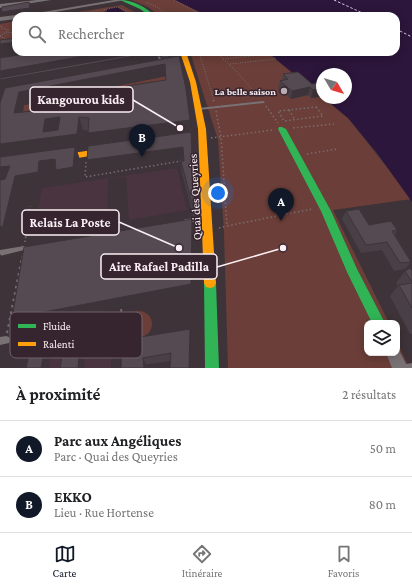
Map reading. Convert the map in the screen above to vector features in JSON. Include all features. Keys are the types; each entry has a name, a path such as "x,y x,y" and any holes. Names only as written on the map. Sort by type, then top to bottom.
{"main road":[{"path":"123,0 148,12"},
{"name":"Quai des Queyries","path":"183,56 184,64 193,78 204,137 209,218 212,368"},
{"path":"282,129 326,211 353,272 377,320"},
{"path":"193,138 204,137"},
{"path":"51,158 117,149"}],"street":[{"path":"0,6 49,0"},
{"path":"47,12 123,0"},
{"path":"0,21 12,18"},
{"path":"148,61 163,61 155,69"},
{"path":"394,356 400,368"}],"lane":[{"path":"199,109 263,102"},
{"path":"182,222 209,218"},
{"path":"0,253 24,248 32,251 40,250"},
{"path":"404,368 412,367"}],"path":[{"path":"174,0 196,12"},
{"path":"144,2 163,12"},
{"path":"91,12 118,7 127,12"},
{"path":"0,21 1,27 12,31"},
{"path":"9,30 0,36 12,42"},
{"path":"4,33 12,32"},
{"path":"200,56 207,76 221,137 227,226 318,208"},
{"path":"220,56 263,102 282,129"},
{"path":"223,59 252,56"},
{"path":"229,64 276,59 273,56"},
{"path":"316,107 323,116 295,120 284,121 278,111 316,107"},
{"path":"289,110 295,120"},
{"path":"221,137 334,124"},
{"path":"300,155 337,149"},
{"path":"87,154 86,177 182,161"},
{"path":"3,340 24,248 30,206"},
{"path":"121,308 121,312"}],"shaded area":[{"path":"131,0 175,0 200,12 155,12 148,7"},
{"path":"175,0 412,0 412,202 377,153 348,118 331,104 352,104 352,68 316,68 316,92 272,56 400,56 400,12 200,12"},
{"path":"122,5 135,12 77,12"},
{"path":"117,7 125,12 104,12 107,11 107,9"},
{"path":"12,22 12,46 0,48 0,24"},
{"path":"191,56 272,56 316,92 316,104 331,104 348,118 412,199 333,210 388,320 364,320 364,356 400,356 400,348 409,368 228,368 224,233 218,140"},
{"path":"166,76 168,92 22,116 24,105"},
{"path":"177,168 187,210 129,220 126,177 108,179 107,223 34,235 42,188"},
{"path":"139,311 144,312 151,319 151,329 142,336 142,312 134,312"},
{"path":"54,358 111,358 111,368 33,368 35,361"}],"building":[{"path":"29,2 30,8 1,12 2,7"},
{"path":"12,38 12,42 0,44 0,40"},
{"path":"12,49 0,52 0,51"},
{"path":"12,56 84,56 0,71 0,58"},
{"path":"123,56 135,56 0,80 0,78"},
{"path":"179,56 186,89 190,120 88,133 89,118 79,117 77,134 0,144 0,103 5,88","holes":["165,64 166,80 127,86 129,91 34,104 32,111 14,113 19,92","60,117 58,130 43,132 45,119"]},
{"path":"298,72 312,84 315,83 316,90 313,90 310,87 292,91 280,81 288,79 283,74"},
{"path":"191,132 192,160 194,159 195,204 192,204 181,161 184,161 183,147 87,160 88,146"},
{"path":"75,147 73,167 56,170 55,159 39,161 38,172 15,176 3,226 0,227 0,180 5,179 10,166 0,167 0,157"},
{"path":"359,209 369,225 391,221 397,230 392,231 411,262 400,263 387,242 366,245 346,211"},
{"path":"192,219 191,284 44,312 13,312 24,247"},
{"path":"410,268 412,271 412,282 405,271"},
{"path":"412,283 412,308 399,285"},
{"path":"190,329 189,368 170,368 171,353 143,358 144,368 121,368 121,358 142,358 142,337"},
{"path":"28,358 43,358 41,368 26,368"},
{"path":"62,358 79,358 78,368 60,368"}],"ferry route":[{"path":"334,0 360,12"},
{"path":"400,31 412,37"}],"traffic: fast":[{"path":"122,0 142,8 148,12"},
{"path":"282,129 326,211 353,272 377,320"},
{"path":"210,283 212,368"}],"traffic: slow":[{"path":"184,56 193,82 202,129 210,283"},
{"path":"59,158 106,151"}],"place":[{"name":"La belle saison","path":"284,91"},
{"name":"Kangourou kids","path":"180,128"},
{"name":"EKKO","path":"142,157"},
{"name":"Parc aux Angéliques","path":"281,221"},
{"name":"Relais La Poste","path":"179,248"},
{"name":"Aire Rafael Padilla","path":"283,248"}]}
